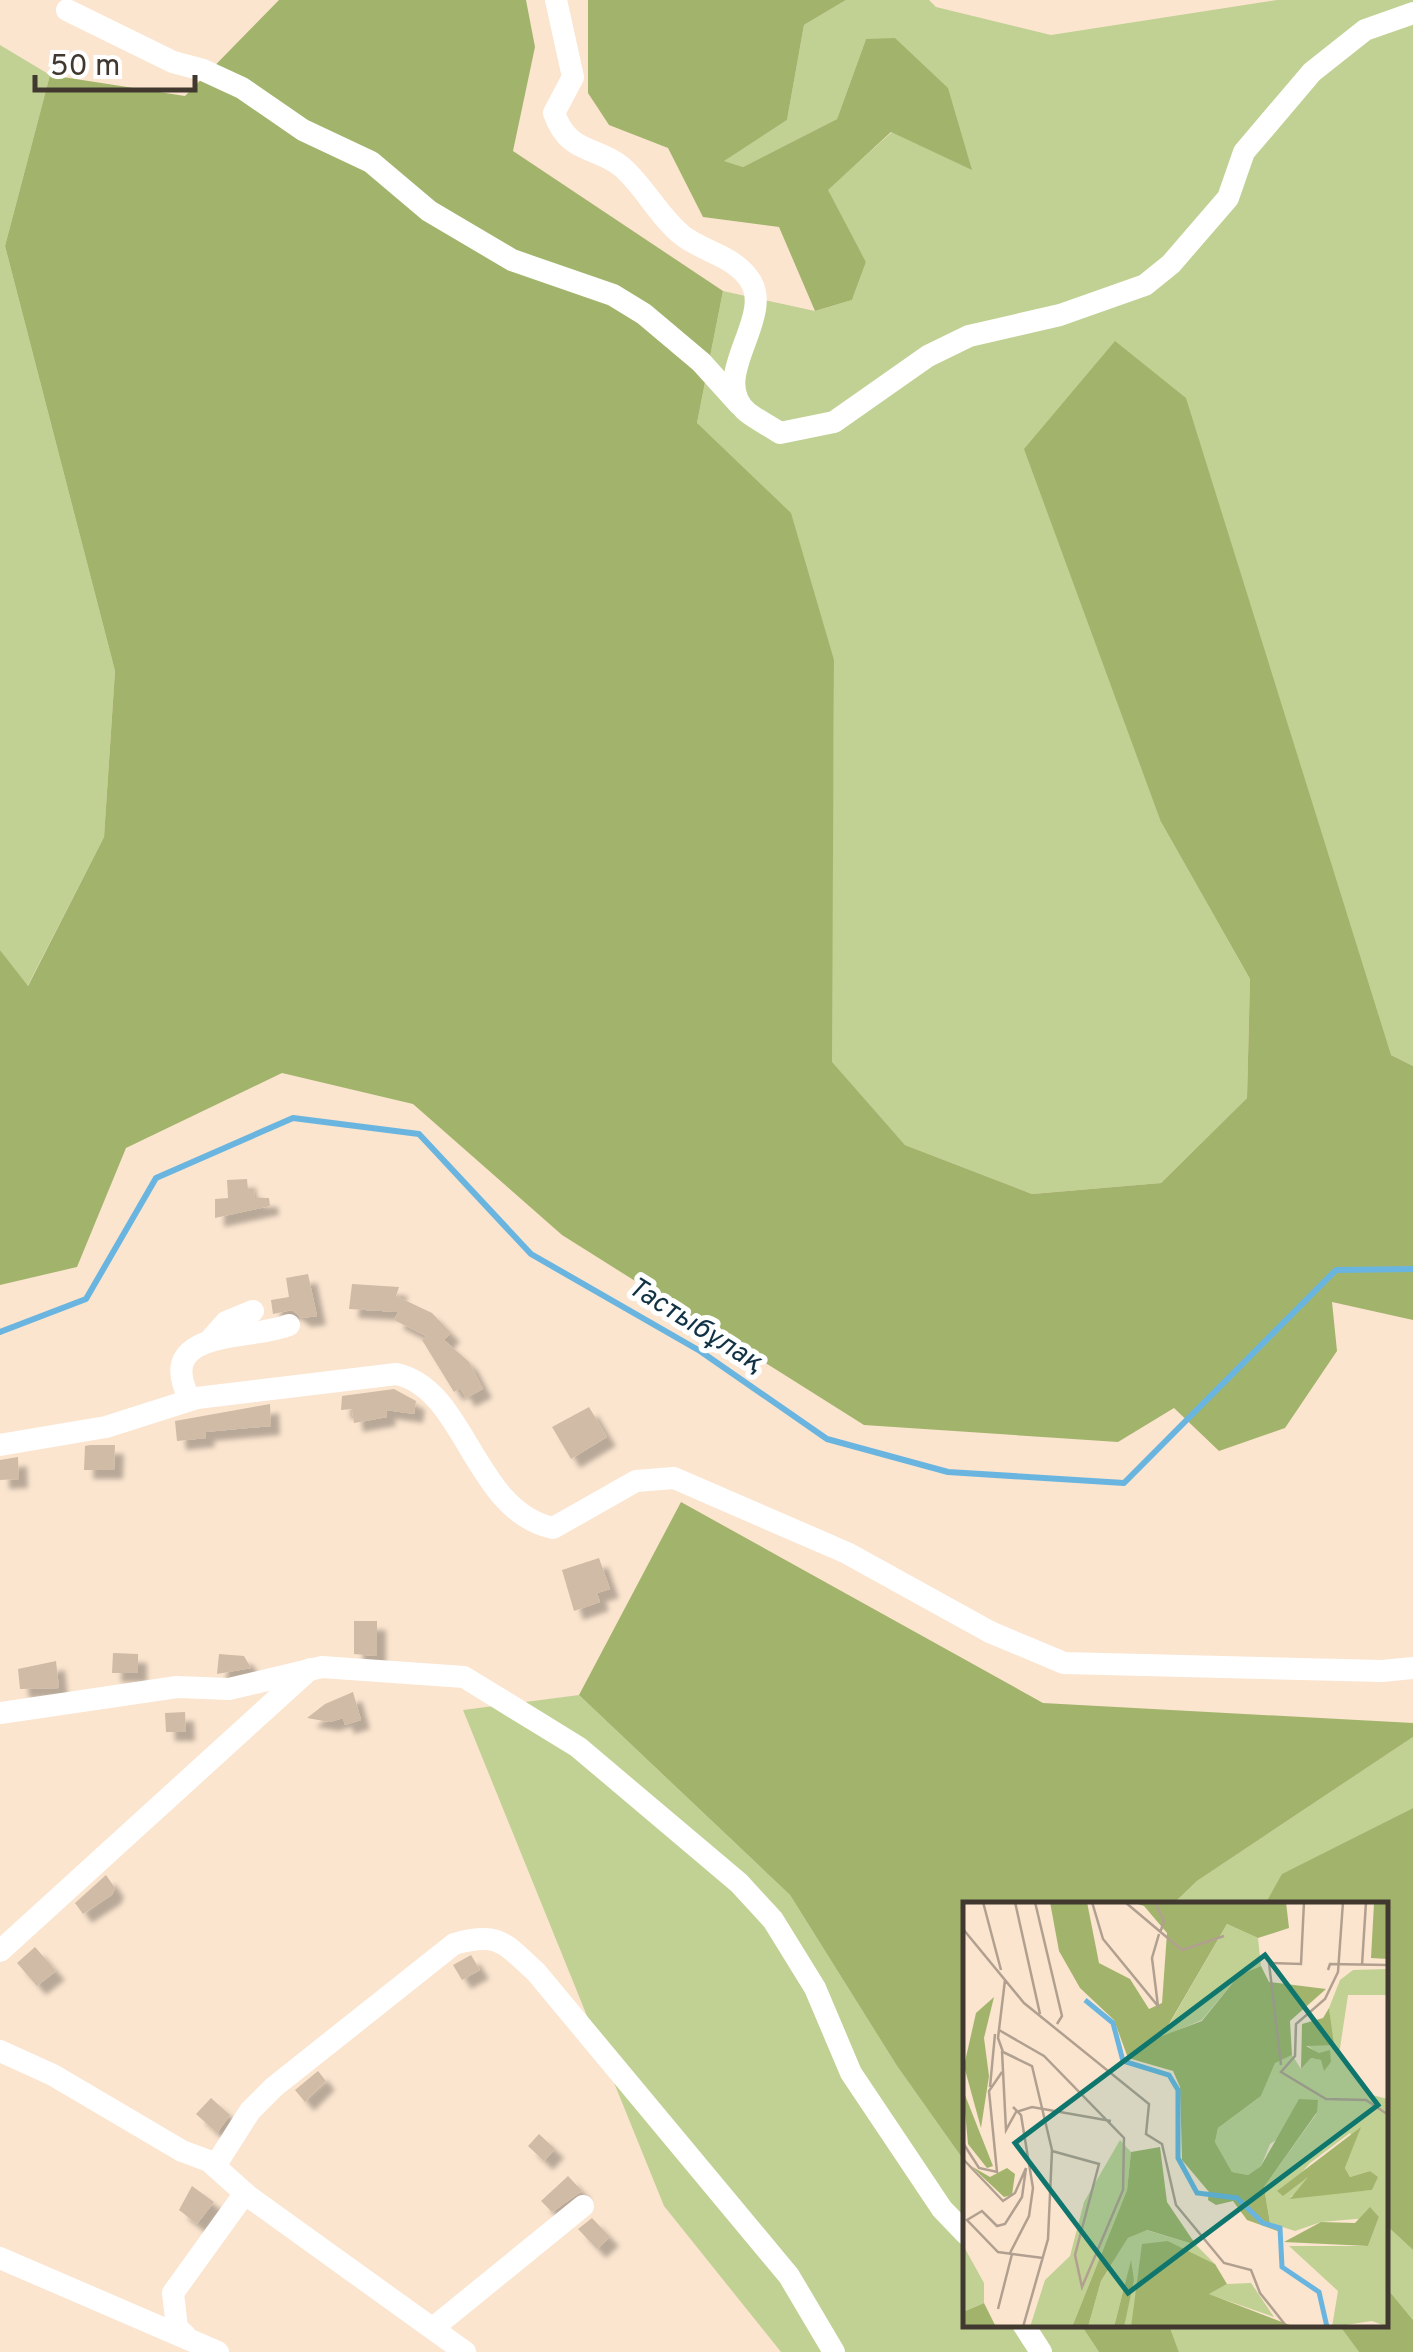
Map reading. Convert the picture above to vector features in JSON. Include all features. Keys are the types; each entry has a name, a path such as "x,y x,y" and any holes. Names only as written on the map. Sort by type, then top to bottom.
{"street":[{"path":"556,0 573,77 554,113 566,136 589,154 620,165 686,239 721,254 748,276 753,286 755,305 735,384 744,410"},
{"path":"66,11 173,62 204,70 242,88 303,130 371,162 429,211 512,260 613,295 644,314 701,362 744,410 780,432 834,422 928,356 970,336 1060,315 1145,285 1171,264 1228,198 1244,152 1312,72 1365,30 1413,13"},
{"path":"210,1339 226,1322 254,1311"},
{"path":"190,1400 181,1383 181,1366 194,1347 210,1339 289,1325"},
{"path":"0,1446 106,1427 190,1400 375,1375 412,1378 433,1394 503,1497 538,1524 553,1528 636,1481 674,1478 847,1552 990,1632 1064,1663 1413,1668"},
{"path":"0,1713 177,1687 229,1689 310,1670 464,1678 549,1728 634,1792 739,1883 773,1920 815,1988 852,2073 942,2209 963,2231"},
{"path":"0,1951 310,1670"},
{"path":"215,2166 250,2111 274,2087 454,1944 490,1936 505,1943 536,1972 724,2193 789,2276 834,2352"},
{"path":"0,2052 67,2082 215,2166 245,2193 465,2352"},
{"path":"120,2308 133,2309 173,2293 245,2193"},
{"path":"433,2328 584,2206"},
{"path":"0,2258 218,2352"},
{"path":"173,2293 177,2328 185,2335"},
{"path":"1025,2327 1040,2352"}],"green space":[{"path":"279,0 526,0 535,47 513,151 723,291 697,423 791,513 834,660 832,1062 905,1145 1032,1194 1161,1183 1247,1098 1250,979 1161,822 1024,449 1115,341 1186,398 1391,1055 1413,1066 1413,1320 1332,1302 1337,1351 1285,1428 1219,1451 1174,1408 1118,1442 864,1425 562,1235 413,1104 282,1073 126,1148 77,1267 0,1285 0,950 28,986 104,837 115,671 5,246 50,75 185,96"},
{"path":"588,0 846,0 804,25 787,120 724,161 743,167 837,119 866,39 895,38 948,88 972,170 891,132 828,190 866,262 852,300 815,311 779,227 703,217 668,148 609,125 588,93"},
{"path":"846,0 929,0 936,7 1051,35 1277,0 1413,0 1413,1066 1391,1055 1161,822 1250,979 1247,1098 1161,1183 1032,1194 905,1145 831,1062 834,660 697,423 723,291 815,311 852,300 866,262 827,190 892,132 971,169 866,39 837,119 743,167 723,161 787,120 804,25"},
{"path":"0,45 50,75 5,246 115,671 104,837 27,987 0,950"},
{"path":"681,1502 1043,1703 1413,1723 1413,1737 1197,1881 1175,1902 963,1902 963,2159 897,2066 790,1895 579,1695"},
{"path":"579,1695 790,1895 897,2066 963,2159 963,2327 1082,2327 1099,2352 781,2352 664,2206 463,1710"},
{"path":"1413,1737 1413,1808 1283,1874 1266,1902 1175,1902 1197,1881"},
{"path":"1413,1808 1413,2250 1388,2227 1388,1902 1266,1902 1282,1874"},
{"path":"1388,2227 1413,2250 1413,2320 1388,2289"},
{"path":"1388,2289 1413,2320 1413,2352 1359,2352 1340,2327 1388,2327"},
{"path":"1082,2327 1170,2327 1179,2352 1099,2352"},
{"path":"1170,2327 1340,2327 1359,2352 1179,2352"}],"building":[{"path":"247,1179 248,1190 254,1190 255,1198 269,1198 270,1206 215,1218 215,1199 228,1198 227,1180"},
{"path":"308,1274 317,1316 302,1318 292,1310 273,1314 271,1300 289,1297 286,1278"},
{"path":"352,1284 399,1287 396,1296 432,1313 451,1333 444,1340 469,1362 483,1389 466,1398 460,1388 454,1392 422,1340 426,1336 394,1320 398,1312 349,1309"},
{"path":"394,1389 416,1401 414,1414 386,1410 387,1417 354,1423 352,1409 341,1410 342,1396"},
{"path":"270,1404 271,1426 205,1432 206,1438 177,1441 175,1421"},
{"path":"589,1407 607,1437 571,1459 552,1427"},
{"path":"115,1445 114,1470 84,1470 85,1446"},
{"path":"18,1457 19,1479 0,1480 0,1460"},
{"path":"599,1558 610,1589 597,1593 600,1602 574,1611 562,1570"},
{"path":"354,1621 377,1621 377,1656 354,1654"},
{"path":"113,1653 138,1654 138,1673 112,1673"},
{"path":"219,1654 244,1656 251,1668 217,1674"},
{"path":"56,1661 59,1688 20,1689 18,1669"},
{"path":"353,1692 361,1720 345,1725 343,1718 330,1722 307,1718 325,1704"},
{"path":"185,1712 186,1732 166,1732 165,1713"},
{"path":"106,1875 115,1888 112,1895 83,1914 75,1903"},
{"path":"35,1947 56,1971 37,1986 17,1963"},
{"path":"471,1955 480,1970 462,1980 453,1965"},
{"path":"318,2071 326,2081 305,2102 295,2090"},
{"path":"211,2098 230,2115 217,2133 196,2114"},
{"path":"539,2134 555,2149 544,2161 528,2146"},
{"path":"568,2176 582,2191 552,2212 541,2201"},
{"path":"192,2186 214,2202 197,2224 179,2210"},
{"path":"592,2218 610,2237 597,2249 578,2229"}],"waterway":[{"name":"Тастыбұлақ","path":"0,1332 86,1299 156,1178 293,1118 419,1134 531,1254 700,1351 827,1439 948,1472 1124,1483 1336,1270 1413,1269"}]}
